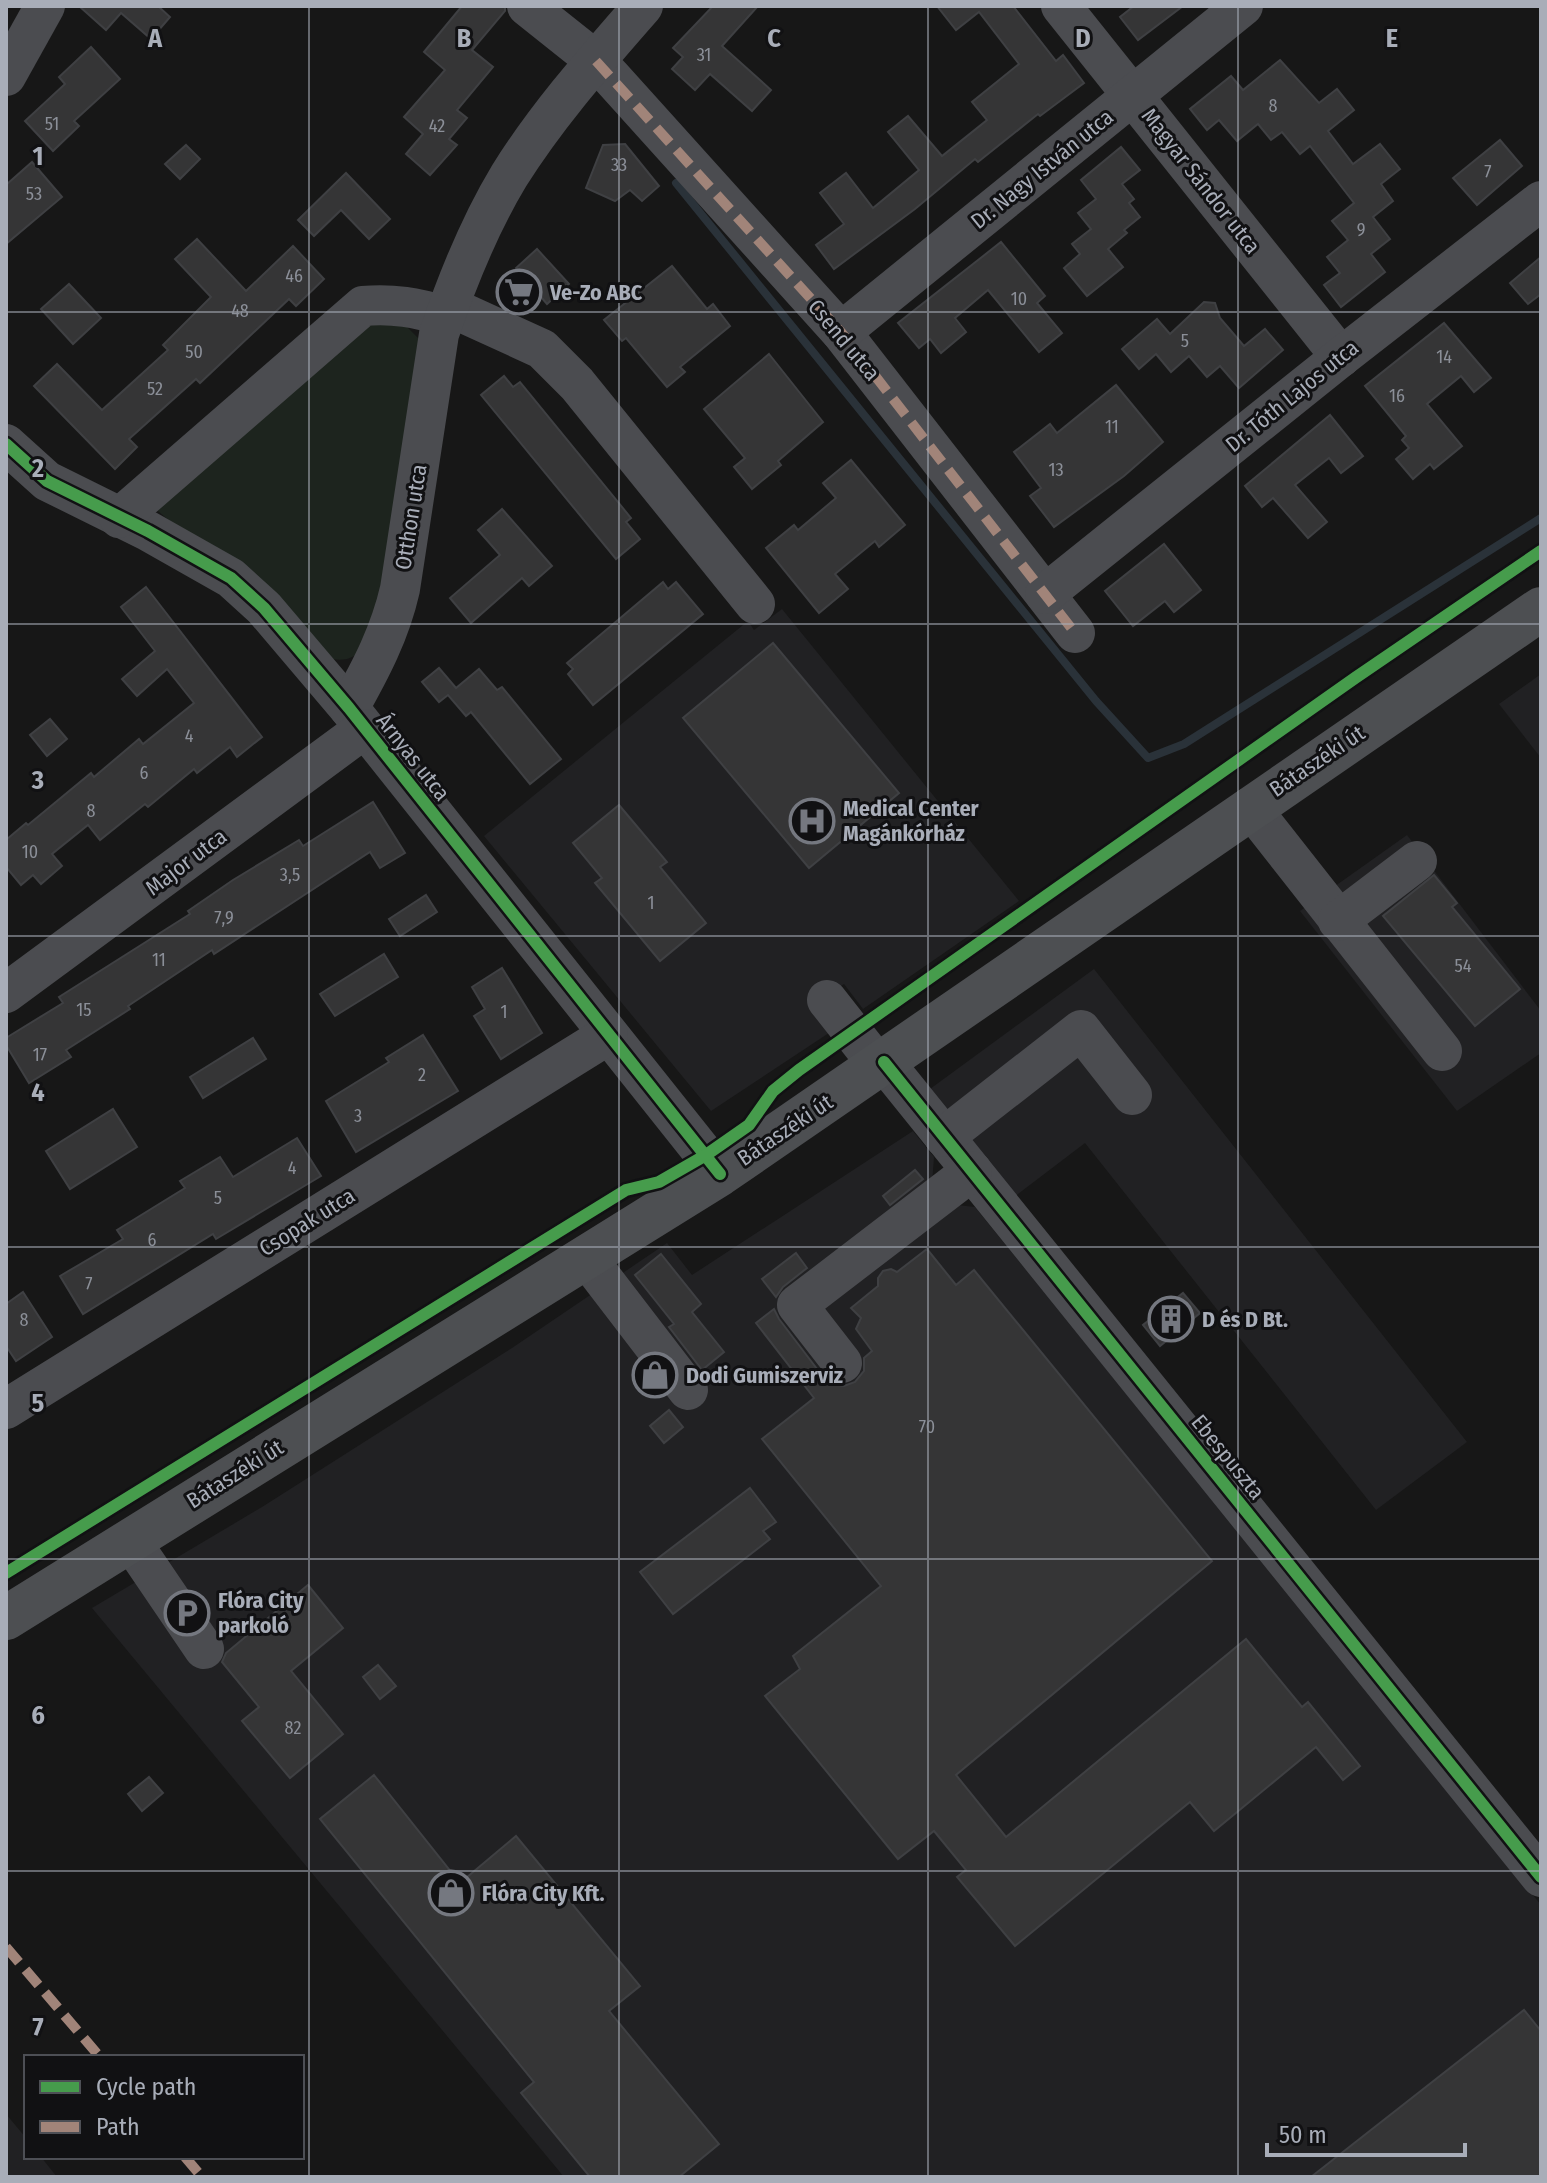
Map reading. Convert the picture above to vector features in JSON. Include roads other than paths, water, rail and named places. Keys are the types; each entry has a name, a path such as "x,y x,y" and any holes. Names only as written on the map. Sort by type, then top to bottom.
{"main road":[{"name":"Bátaszéki út","path":"6,1618 720,1174 1541,609"}],"street":[{"path":"6,76 45,6"},
{"name":"Csend utca","path":"527,6 596,61 841,332 1075,633"},
{"name":"Otthon utca","path":"356,719 393,618 400,589 439,334 446,311 508,178 533,141 643,6"},
{"name":"Magyar Sándor utca","path":"1061,6 1341,357"},
{"name":"Dr. Nagy István utca","path":"841,332 1243,6"},
{"name":"Dr. Tóth Lajos utca","path":"1045,594 1541,201"},
{"path":"119,518 363,306 385,304 446,311 542,349 577,384 755,604"},
{"name":"Árnyas utca","path":"6,444 47,481 231,578 264,608 720,1174"},
{"name":"Major utca","path":"6,993 356,719"},
{"path":"1250,807 1442,1051"},
{"path":"1338,921 1417,861"},
{"name":"Ebespuszta","path":"827,1000 972,1171 1541,1877"},
{"path":"944,1137 1081,1030 1132,1095"},
{"name":"Csopak utca","path":"6,1409 608,1035"},
{"path":"842,1363 797,1305 972,1171"},
{"path":"586,1257 688,1390"},
{"path":"130,1540 204,1649"}],"waterway":[{"path":"676,183 1096,701 1148,758 1184,744 1541,518"}],"place":[{"name":"Ve-Zo ABC","path":"519,292"},
{"name":"Medical Center Magánkórház","path":"812,821"},
{"name":"D és D Bt.","path":"1171,1319"},
{"name":"Dodi Gumiszerviz","path":"655,1375"},
{"name":"Flóra City parkoló","path":"187,1613"},
{"name":"Flóra City Kft.","path":"451,1893"}]}
